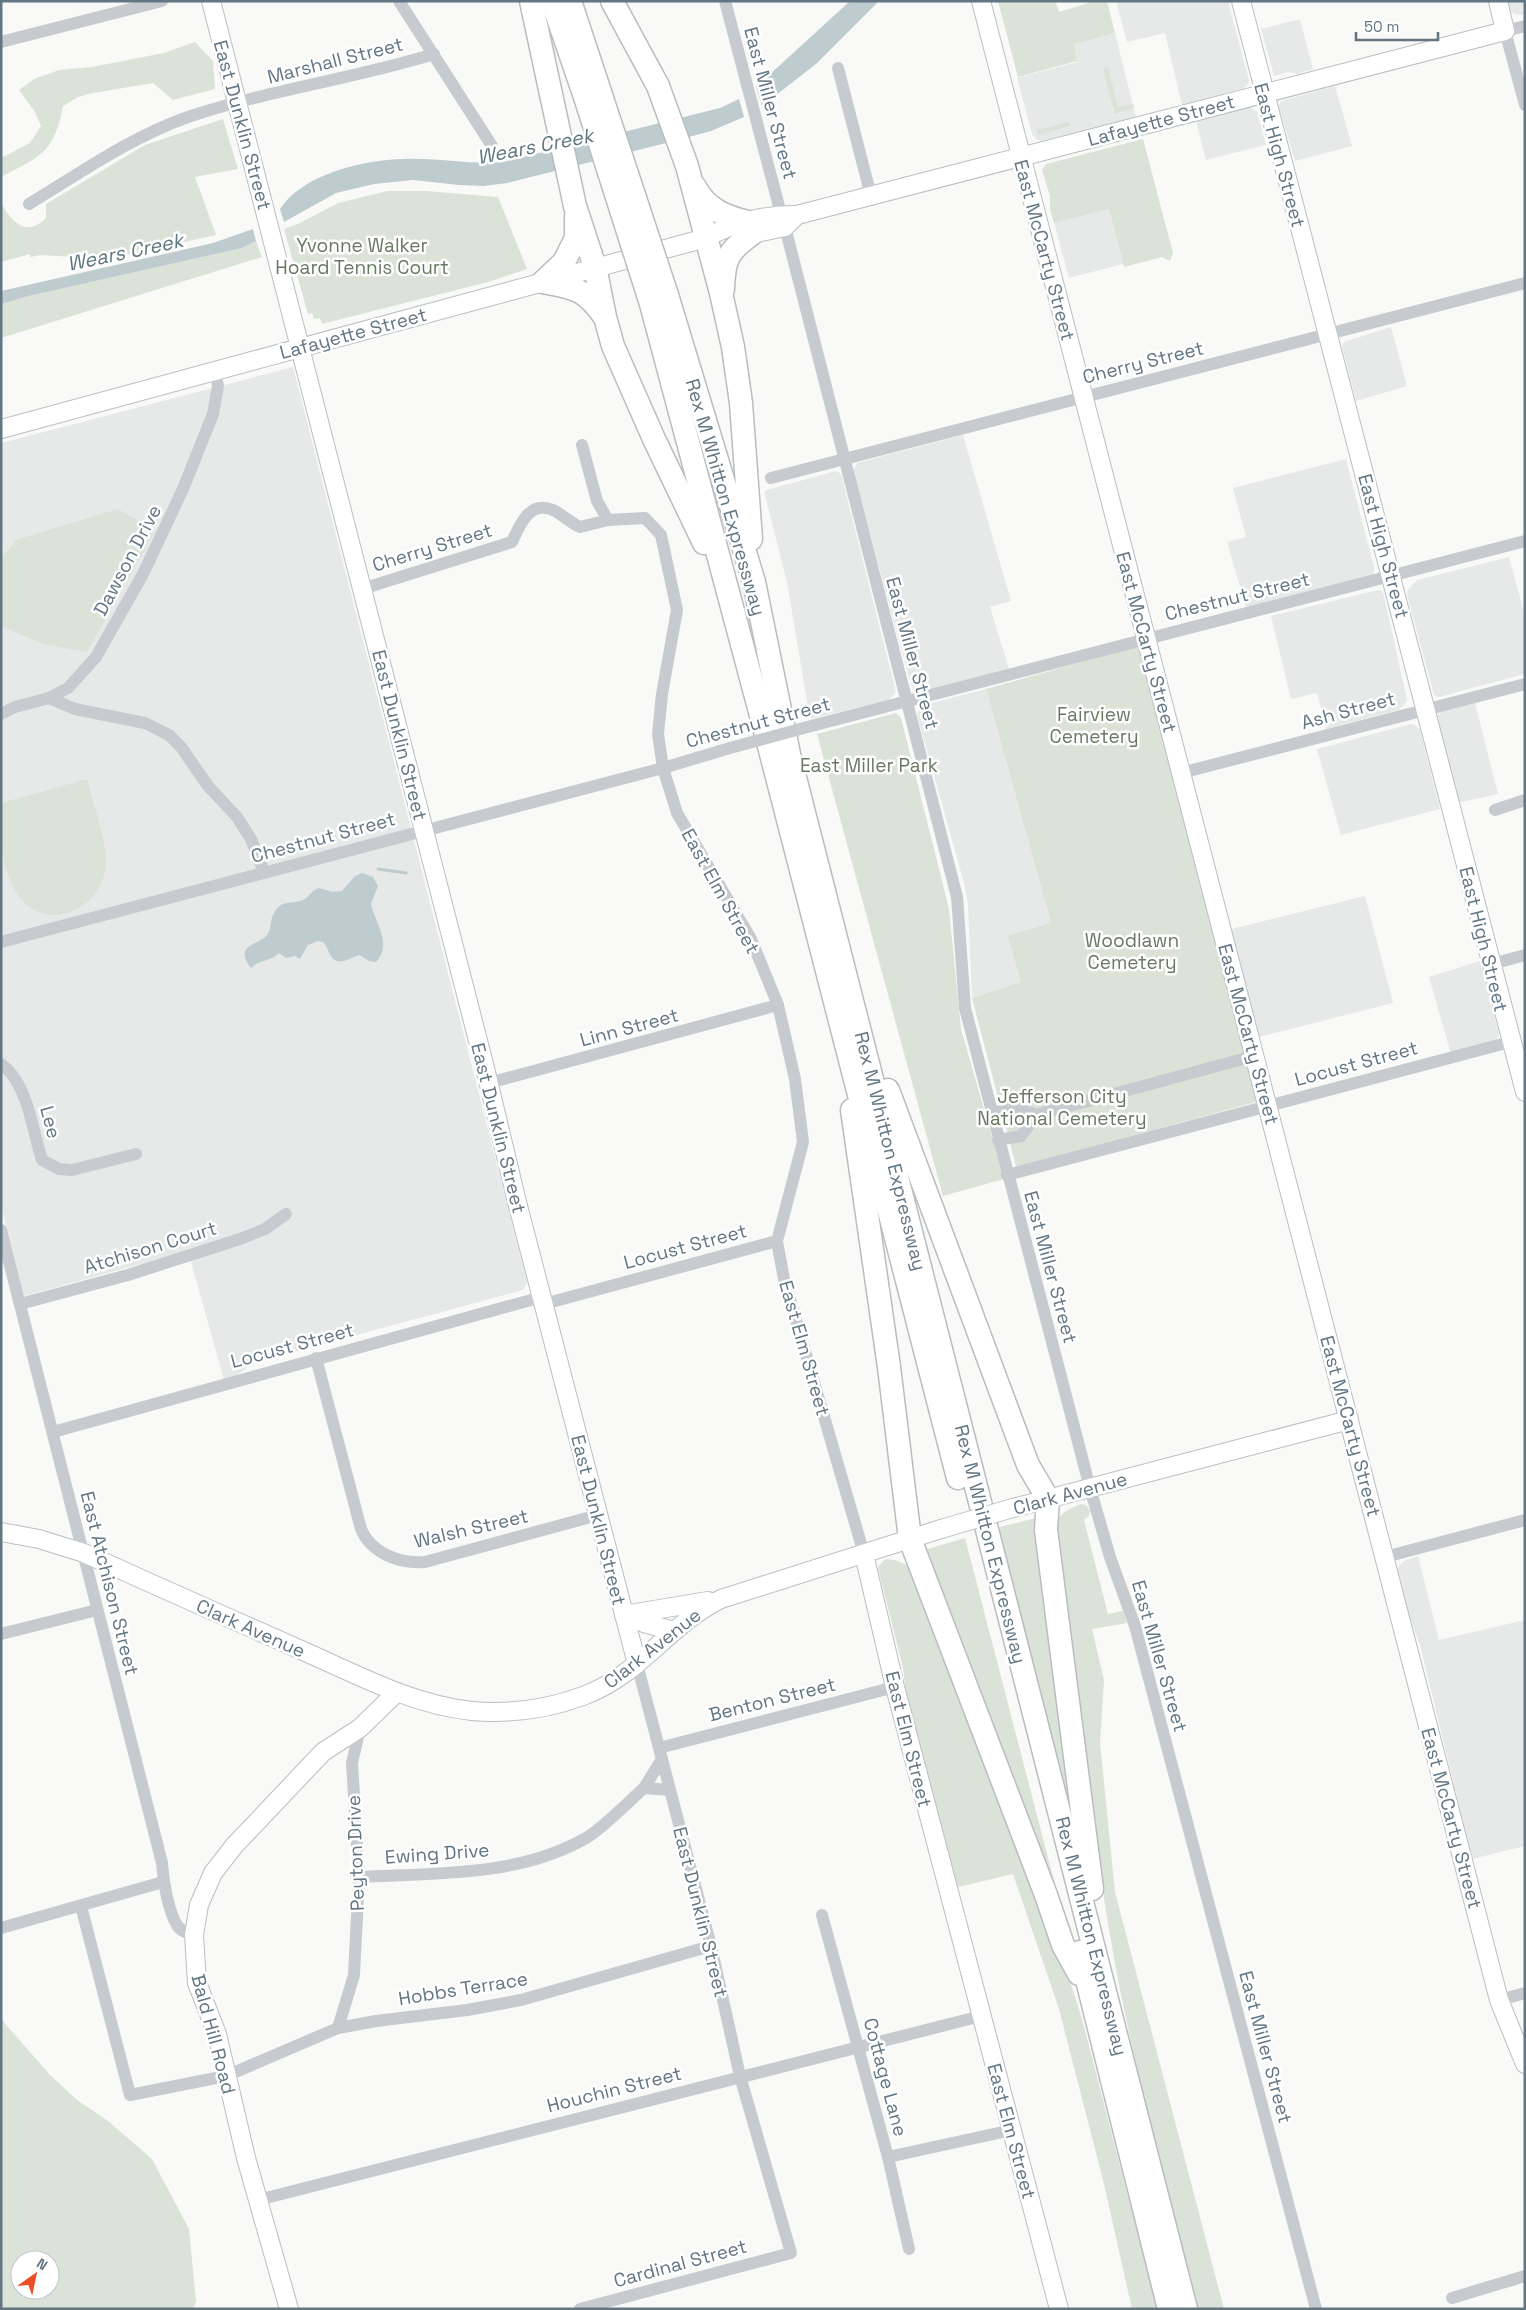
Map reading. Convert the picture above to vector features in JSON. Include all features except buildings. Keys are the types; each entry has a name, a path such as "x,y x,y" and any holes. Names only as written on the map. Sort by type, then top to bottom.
{"highway":[{"path":"531,1 575,206 595,267 605,317 614,346 654,439 728,591"},
{"name":"Rex M Whitton Expressway","path":"552,1 592,94"},
{"name":"Rex M Whitton Expressway","path":"570,1 592,94 754,582 789,754 855,1008 1097,1990 1169,2309"},
{"path":"612,1 658,86 699,196 711,207 727,217 751,228 734,248 726,264 723,300"},
{"path":"688,170 723,300 741,403 754,582"},
{"path":"543,282 564,262 576,238 575,206"},
{"path":"543,282 572,288 591,298 605,317"},
{"name":"Rex M Whitton Expressway","path":"659,299 728,591 1097,1990 1186,2309"},
{"path":"855,1008 888,1090 1028,1465 1048,1499 1046,1530 1097,1990"},
{"path":"849,1052 852,1124 890,1367 910,1539 1046,1895 1063,1945 1097,1990"}],"main road":[{"name":"East Dunklin Street","path":"211,1 489,1083 517,1202 637,1664"},
{"name":"East McCarty Street","path":"981,1 1500,2000 1525,2064"},
{"name":"East High Street","path":"1240,1 1392,576 1492,964 1510,1042 1524,1089"},
{"path":"1498,1 1505,31"},
{"name":"Lafayette Street","path":"1,429 706,238 722,228 751,228 788,219 1021,156 1505,31"},
{"name":"Clark Avenue","path":"1,1532 39,1539 84,1553 397,1692 436,1704 471,1711 503,1712 548,1708 611,1684 702,1609 721,1600 941,1529 1013,1508 1349,1420"},
{"name":"East Elm Street","path":"864,1554 895,1687 980,2016 1059,2309"},
{"path":"624,1615 721,1600"},
{"path":"624,1615 644,1623 674,1631"},
{"path":"360,1728 397,1692"},
{"name":"Bald Hill Road","path":"289,2309 258,2200 217,2034 198,1983 194,1934 199,1905 213,1873 234,1846 323,1752 360,1728"}],"street":[{"path":"1,42 162,1"},
{"path":"398,1 492,146"},
{"name":"East Miller Street","path":"725,1 788,219 843,460 957,897 965,1008 998,1140 1090,1488 1110,1557 1135,1626 1316,2309"},
{"name":"Lafayette Street","path":"1505,31 1525,26"},
{"path":"1505,31 1525,105"},
{"name":"Marshall Street","path":"29,204 118,149 187,118 238,103 434,54"},
{"path":"838,68 871,196"},
{"name":"Cherry Street","path":"771,478 1525,282"},
{"name":"Dawson Drive","path":"1,714 15,707 49,698 73,684 96,657 143,574 176,506 213,414 218,386 215,370"},
{"path":"582,445 597,501 608,520"},
{"name":"Cherry Street","path":"362,589 512,542 524,516 541,508 554,510 568,522 580,527 608,520"},
{"name":"East Elm Street","path":"608,520 645,518 661,535 677,610 662,694 658,734 663,768 677,813 751,939 778,1005 795,1079 803,1142 778,1241 784,1278 864,1554"},
{"name":"Chestnut Street","path":"1,942 663,768 730,748 1525,541"},
{"name":"Ash Street","path":"1181,773 1525,684"},
{"path":"49,698 74,709 145,723 169,735 182,747 208,786 237,817 251,839 264,872"},
{"path":"1495,810 1525,800"},
{"path":"1492,964 1525,956"},
{"name":"Linn Street","path":"489,1083 778,1005"},
{"name":"Locust Street","path":"1007,1175 1510,1042"},
{"path":"992,1113 1016,1108 1036,1115 1254,1056"},
{"name":"Lee","path":"1,1064 12,1072 24,1093 42,1160 59,1169 72,1170 136,1154"},
{"path":"998,1140 1021,1136 1036,1115"},
{"name":"Atchison Court","path":"20,1304 145,1270 240,1239 265,1229 286,1214"},
{"name":"East Atchison Street","path":"1,1230 162,1863 163,1882 177,1925 184,1932 194,1934"},
{"name":"Locust Street","path":"53,1432 316,1358 778,1241"},
{"name":"Walsh Street","path":"316,1358 360,1529 364,1538 384,1554 400,1560 425,1562 598,1515"},
{"path":"1385,1558 1525,1520"},
{"path":"1,1634 97,1610"},
{"name":"East Dunklin Street","path":"637,1664 711,1946 740,2076 791,2253"},
{"name":"Benton Street","path":"660,1753 895,1687"},
{"name":"Peyton Drive","path":"338,2028 354,1975 359,1876 352,1763 360,1728"},
{"name":"Ewing Drive","path":"359,1876 490,1870 548,1855 587,1837 644,1788 660,1753"},
{"path":"644,1788 670,1790"},
{"path":"2,1924 80,1906 163,1882"},
{"name":"Hobbs Terrace","path":"80,1906 130,2095 226,2076 338,2028 376,2020 467,2010 521,2000 711,1946"},
{"name":"Cottage Lane","path":"822,1915 888,2157 908,2249"},
{"path":"1500,2000 1525,1993"},
{"name":"Houchin Street","path":"258,2200 980,2016"},
{"path":"888,2157 1012,2130"},
{"name":"Cardinal Street","path":"580,2309 791,2253"},
{"path":"1452,2298 1525,2276"}],"shaded area":[{"path":"850,1 879,1 816,64 762,106 756,87"},
{"path":"1116,1 1228,1 1249,80 1248,84 1244,88 1182,105 1165,33 1127,42"},
{"path":"1507,1 1525,1 1525,15 1514,14 1509,9"},
{"path":"1300,19 1313,69 1298,74 1288,72 1274,76 1261,29"},
{"path":"1115,33 1136,118 1040,141 1036,139 1032,134 1017,78 1077,62 1073,44"},
{"path":"1335,86 1352,146 1295,161 1279,106 1281,101"},
{"path":"739,99 744,117 711,131 507,183 484,186 413,180 374,184 336,193 284,222 280,209 290,197 318,178 353,166 370,162 403,159 478,163 503,162 720,108"},
{"path":"1249,107 1257,112 1266,145 1206,160 1196,120"},
{"path":"1109,209 1123,264 1069,278 1054,223"},
{"path":"253,229 256,241 242,248 1,304 1,291 213,243"},
{"path":"1391,327 1407,386 1356,401 1342,346 1344,342"},
{"path":"293,367 527,1282 523,1290 253,1363 235,1377 224,1380 188,1251 24,1296 1,1206 1,443"},
{"path":"963,435 1011,601 990,607 1009,669 921,693 916,692 911,685 853,471 857,463"},
{"path":"1346,459 1374,573 1369,577 1246,607 1227,542 1246,537 1233,488"},
{"path":"835,471 840,473 842,478 896,692 889,700 810,719 787,582 764,491"},
{"path":"1509,557 1525,616 1525,674 1439,697 1434,695 1407,595 1408,590 1417,580"},
{"path":"1378,590 1382,591 1384,596 1407,700 1398,710 1326,729 1317,693 1291,699 1271,616"},
{"path":"986,689 1051,923 1022,982 972,998 968,905 964,883 917,715 919,709 924,705"},
{"path":"1475,703 1498,794 1457,803 1437,719 1438,714 1444,711"},
{"path":"1411,724 1420,730 1440,809 1341,835 1317,749"},
{"path":"362,873 373,877 378,886 371,904 381,933 383,948 376,962 369,961 360,955 345,961 337,961 331,956 323,942 318,941 308,945 300,959 295,956 286,958 279,953 251,968 246,960 246,950 267,935 273,915 280,906 303,900 319,888 333,892 342,891 355,876"},
{"path":"1365,896 1393,1003 1259,1037 1231,929"},
{"path":"1480,961 1499,1033 1498,1037 1495,1040 1451,1054 1429,977"},
{"path":"1418,1556 1439,1640 1525,1620 1525,1846 1472,1859 1420,1645 1409,1615 1397,1569 1404,1561"}],"green space":[{"path":"998,1 1055,1 1059,12 1095,1 1107,1 1115,33 1074,44 1077,61 1018,77"},
{"path":"195,42 213,61 215,89 173,100 153,83 78,97 63,106 55,134 44,151 36,158 1,177 1,158 30,143 41,126 35,112 19,90 34,79 59,70 92,67 164,53"},
{"path":"1108,67 1118,107 1133,104 1134,108 1115,114 1103,69"},
{"path":"223,119 238,169 195,177 216,235 108,259 41,255 30,257 30,254 1,262 1,203 10,216 20,225 32,227 46,218 46,204 145,145"},
{"path":"1069,122 1070,126 1039,135 1036,130"},
{"path":"1143,139 1173,253 1170,261 1162,257 1124,267 1109,209 1054,223 1050,210 1050,196 1042,170 1046,164"},
{"name":"Yvonne Walker Hoard Tennis Court","path":"387,191 426,191 498,197 527,269 488,282 322,324 320,318 314,319 312,313 308,314 284,229 298,224 338,203"},
{"path":"256,241 262,257 1,338 1,304 242,248"},
{"path":"118,509 155,531 87,652 43,644 1,626 1,559 16,540"},
{"path":"1136,647 1142,651 1257,1097 1256,1102 1016,1166 972,998 1021,982 1008,936 1051,923 986,689"},
{"name":"East Miller Park","path":"896,713 901,718 949,909 961,1029 1004,1179 943,1196 817,734"},
{"path":"87,779 105,846 106,865 102,881 94,895 83,905 70,912 55,915 41,913 27,905 16,892 7,871 2,849 1,803"},
{"path":"1081,1504 1086,1505 1090,1511 1089,1516 1084,1520 1108,1614 1123,1611 1127,1623 1092,1629 1104,1680 1100,1743 1115,1892 1224,2309 1195,2309 1143,2097 1106,1914 1055,1524 1069,1509"},
{"path":"1036,1518 1088,1883 996,1528"},
{"path":"965,1538 1061,1908 924,1550"},
{"path":"886,1559 903,1563 916,1572 1052,1924 1082,2019 1146,2266 1160,2309 1132,2309 1104,2184 1059,2009 1013,1874 958,1887 906,1694 903,1668 878,1568"},
{"path":"1,2019 50,2075 77,2100 108,2121 152,2159 189,2229 196,2301 193,2309 1,2309"}],"waterway":[{"path":"378,869 406,873"}],"water label":[{"name":"Wears Creek","path":"535,146"},
{"name":"Wears Creek","path":"125,252"}],"park label":[{"name":"Fairview Cemetery","path":"1094,725"},
{"name":"Woodlawn Cemetery","path":"1132,951"},
{"name":"Jefferson City National Cemetery","path":"1062,1107"}]}
